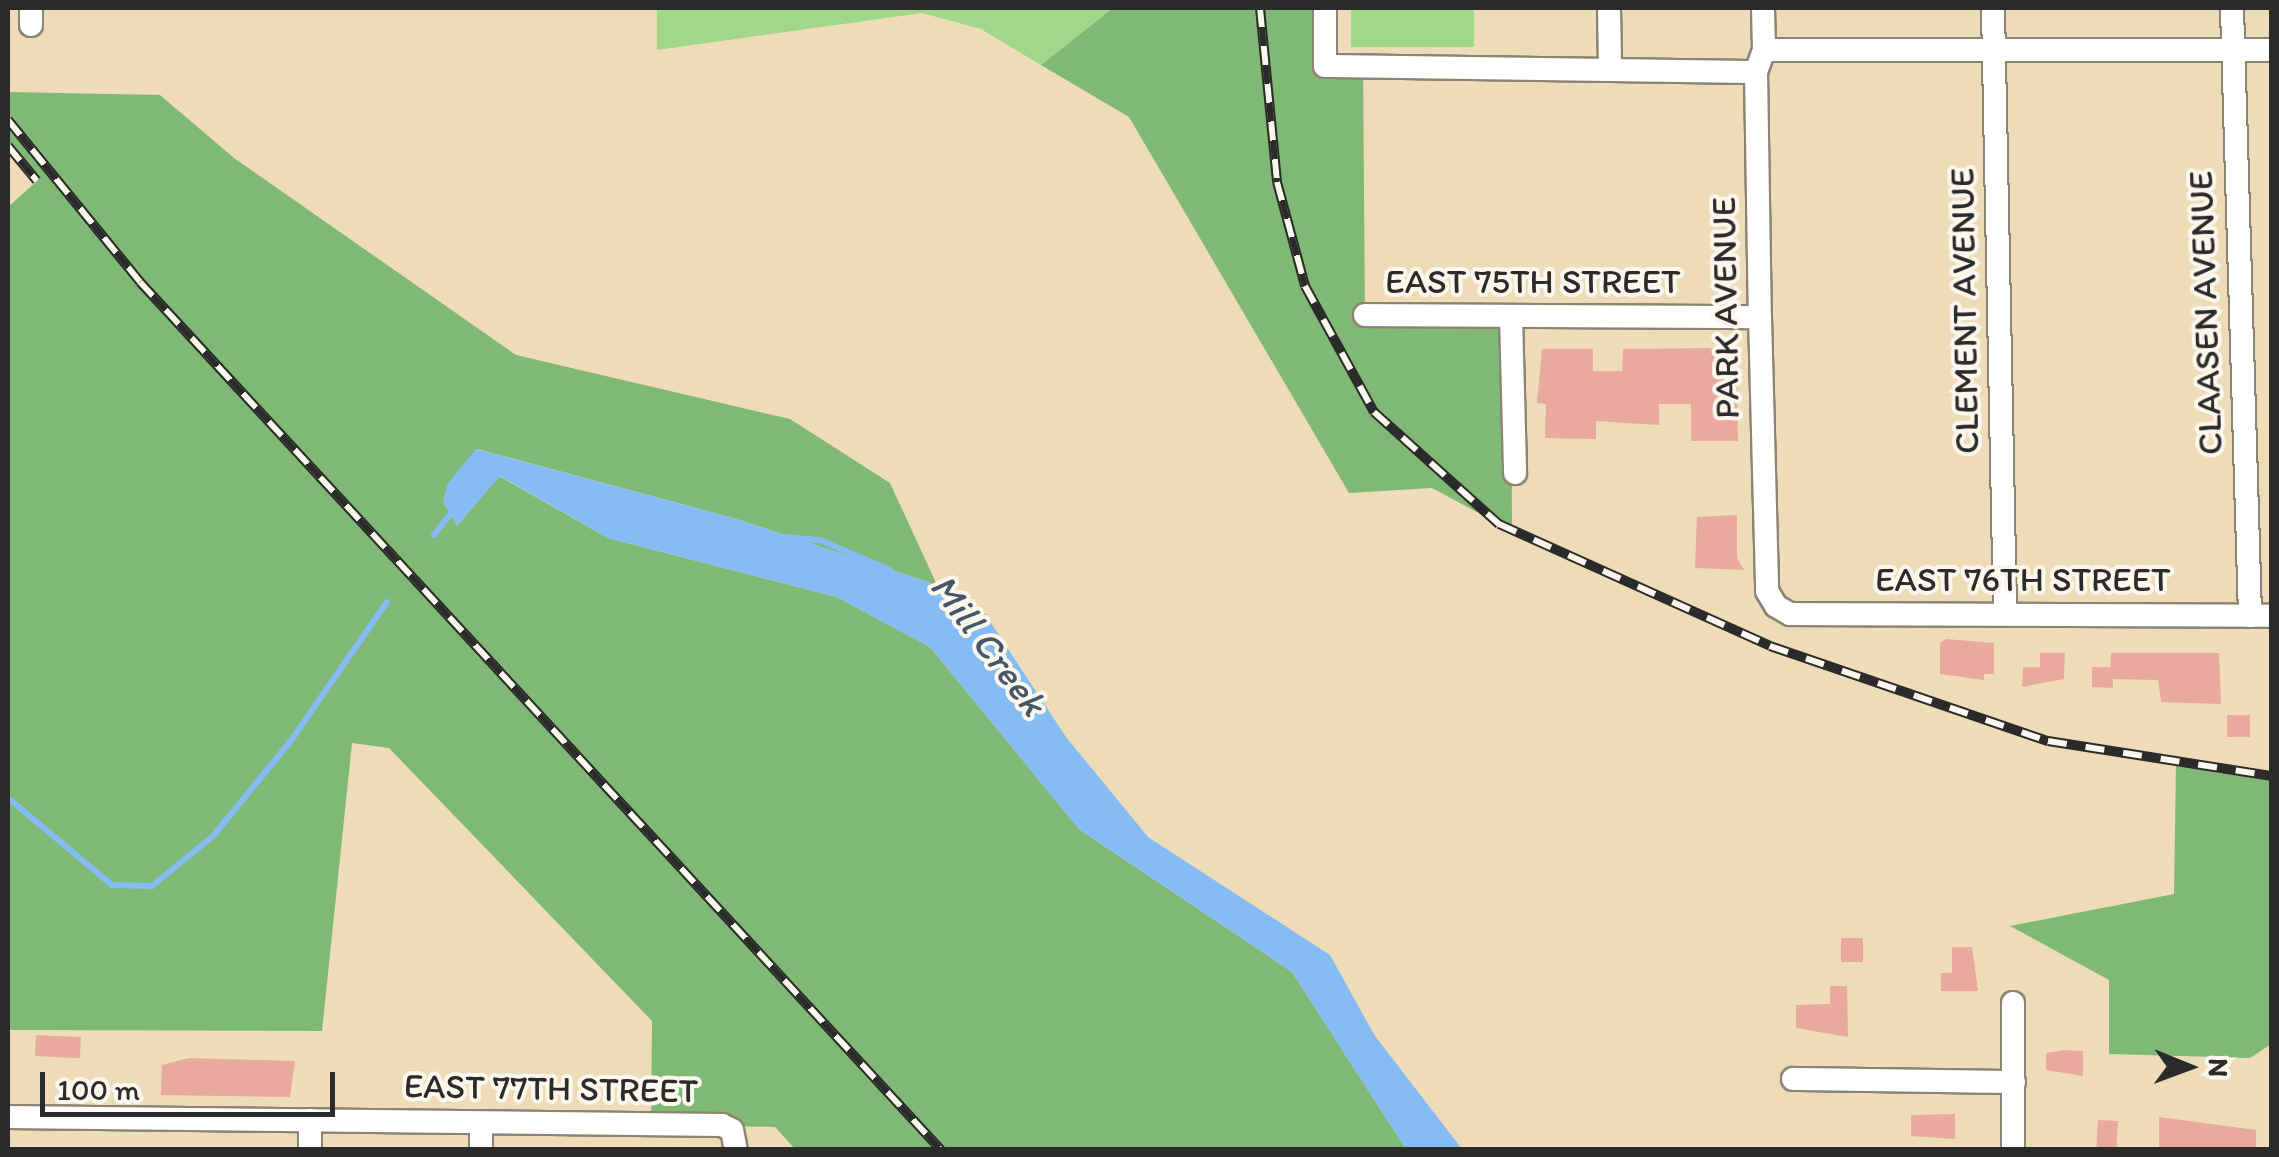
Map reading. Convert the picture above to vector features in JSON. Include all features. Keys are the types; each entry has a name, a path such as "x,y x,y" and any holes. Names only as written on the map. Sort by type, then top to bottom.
{"street":[{"path":"1325,8 1325,66 1610,68 1993,53 2272,50"},
{"path":"1609,8 1610,68"},
{"name":"PARK AVENUE","path":"1763,8 1760,317 1766,592 1776,606"},
{"name":"CLEMENT AVENUE","path":"1992,8 2005,612"},
{"name":"CLAASEN AVENUE","path":"2232,8 2261,616"},
{"name":"EAST 75TH STREET","path":"1365,315 1760,317"},
{"path":"1511,316 1515,473"},
{"name":"EAST 76TH STREET","path":"1776,606 1790,614 2261,616"},
{"path":"2013,1150 2014,1003"},
{"path":"1793,1078 2014,1082"},
{"name":"EAST 77TH STREET","path":"8,1117 481,1124 734,1140"},
{"path":"310,1120 310,1150"},
{"path":"481,1124 481,1150"}],"green space":[{"path":"657,8 1113,8 1041,65 981,29 922,13 657,50"},
{"path":"1113,8 1325,8 1325,65 1363,66 1365,315 1511,316 1512,531 1432,488 1349,493 1129,117 1041,65"},
{"path":"1351,8 1474,8 1474,47 1351,47"},
{"path":"8,92 160,95 234,158 516,355 790,419 890,483 937,585 733,518 477,449 443,501 457,526 499,476 608,538 837,597 930,647 1079,829 1292,972 1406,1149 796,1150 775,1127 651,1125 652,1021 389,748 352,743 322,1031 8,1030 8,207 37,181 8,146"},
{"path":"2176,761 2271,776 2271,1044 2250,1058 2109,1054 2109,980 2010,926 2174,894"}],"water":[{"path":"476,449 733,518 937,585 985,614 1066,737 1148,837 1330,955 1375,1036 1462,1149 1406,1149 1292,972 1079,829 930,647 837,597 608,538 500,476 457,526 443,501 448,483"}],"building":[{"path":"1718,348 1736,352 1738,441 1691,441 1691,404 1659,404 1659,425 1596,421 1596,439 1545,438 1546,404 1537,403 1542,349 1593,349 1593,371 1622,371 1623,349"},
{"path":"1737,515 1737,558 1744,570 1695,568 1697,517"},
{"path":"1946,639 1994,643 1994,674 1984,674 1984,680 1940,674 1940,643"},
{"path":"2040,653 2065,653 2064,679 2022,687 2023,667 2040,667"},
{"path":"2111,653 2219,653 2221,704 2161,702 2158,680 2113,679 2113,688 2092,687 2092,667 2110,667"},
{"path":"2227,715 2250,715 2250,737 2227,737"},
{"path":"1841,938 1863,938 1863,962 1841,962"},
{"path":"1952,947 1972,947 1978,991 1941,991 1941,973 1952,973"},
{"path":"1830,986 1847,986 1848,1037 1796,1028 1796,1005 1830,1004"},
{"path":"36,1035 81,1037 80,1058 35,1056"},
{"path":"2083,1051 2083,1076 2046,1070 2046,1053"},
{"path":"189,1058 295,1061 290,1097 161,1095 162,1065"},
{"path":"1955,1114 1955,1139 1911,1136 1911,1115"},
{"path":"2159,1117 2256,1130 2256,1150 2159,1150"},
{"path":"2098,1120 2118,1121 2116,1150 2096,1150"}],"waterway":[{"name":"Mill Creek","path":"434,535 455,508"},
{"name":"Mill Creek","path":"784,537 820,540 890,570"},
{"name":"Mill Creek","path":"8,798 112,885 152,886 213,836 290,742 387,602"}],"railway":[{"path":"1260,8 1277,182 1305,286 1374,412 1499,524 1770,646 2048,741 2272,776"},
{"path":"8,120 140,282 941,1150"},
{"path":"8,146 37,181"}]}
